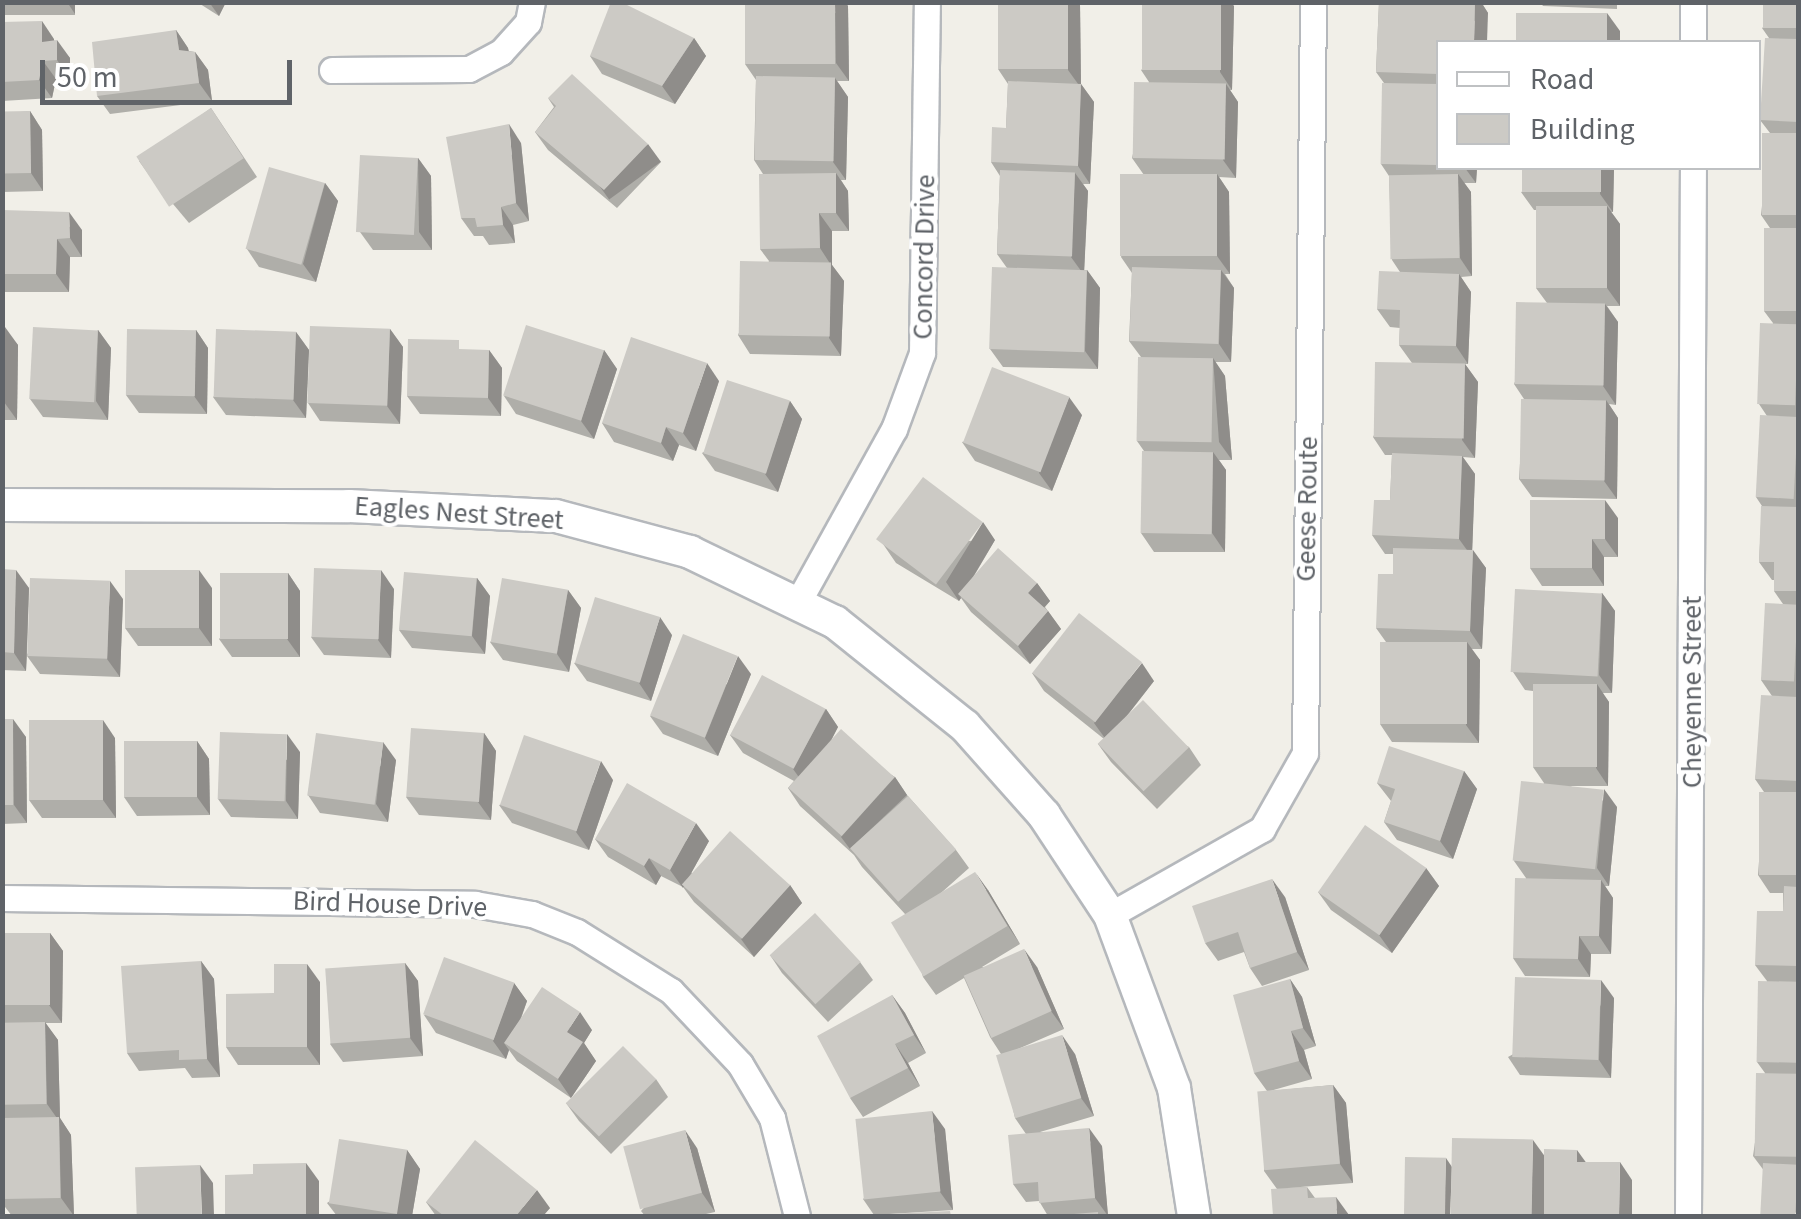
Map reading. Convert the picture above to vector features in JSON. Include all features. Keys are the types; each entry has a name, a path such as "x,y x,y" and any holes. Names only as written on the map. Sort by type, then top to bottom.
{"street":[{"path":"332,70 469,69 501,52 528,22 532,2"},
{"name":"Concord Drive","path":"798,602 894,428 922,354 927,2"},
{"name":"Geese Route","path":"1110,915 1262,829 1305,753 1313,2"},
{"path":"1694,2 1694,40"},
{"name":"Cheyenne Street","path":"1688,1216 1693,170"},
{"name":"Eagles Nest Street","path":"2,505 349,506 556,516 690,552 798,602 896,666 965,726 1044,816 1110,915 1174,1088 1194,1216"},
{"name":"Bird House Drive","path":"2,898 438,902 506,908 547,920 622,956 670,991 740,1064 772,1118 797,1216"}],"building":[{"path":"611,2 621,2 694,38 662,86 590,56"},
{"path":"745,2 835,2 835,64 745,64"},
{"path":"998,2 1068,2 1068,69 998,69"},
{"path":"1142,2 1221,2 1221,70 1142,70"},
{"path":"1379,2 1475,2 1474,40 1436,40 1436,74 1376,72"},
{"path":"1763,2 1798,2 1798,28 1763,28"},
{"path":"1516,13 1607,13 1607,40 1516,40"},
{"path":"42,21 42,42 57,40 57,60 43,61 39,80 2,82 2,22"},
{"path":"176,30 179,50 195,52 199,83 97,96 92,42"},
{"path":"1765,38 1798,39 1798,122 1761,120"},
{"path":"572,74 648,144 604,190 535,132 556,106 548,98"},
{"path":"756,76 835,77 834,161 755,160"},
{"path":"1008,81 1081,84 1078,166 991,162 992,127 1006,128"},
{"path":"1134,82 1226,84 1225,160 1133,158"},
{"path":"1382,83 1436,84 1436,165 1381,164"},
{"path":"211,108 244,158 169,207 136,156"},
{"path":"2,111 30,111 31,173 3,173"},
{"path":"509,124 516,203 501,207 503,225 477,227 475,218 461,218 446,137"},
{"path":"1762,133 1798,133 1798,215 1762,215"},
{"path":"360,155 418,158 414,235 356,232"},
{"path":"269,167 325,183 301,265 246,249"},
{"path":"1000,170 1075,173 1072,257 997,254"},
{"path":"1522,170 1601,170 1601,192 1522,192"},
{"path":"836,173 836,213 819,213 820,248 760,249 759,174"},
{"path":"1120,174 1217,174 1217,256 1120,256"},
{"path":"1458,174 1459,258 1390,259 1389,175"},
{"path":"1536,206 1607,206 1607,288 1536,288"},
{"path":"2,210 69,212 70,238 57,239 56,274 2,274"},
{"path":"1764,228 1798,228 1798,311 1764,311"},
{"path":"740,261 831,263 830,337 739,335"},
{"path":"992,267 1087,270 1084,352 989,349"},
{"path":"1132,267 1221,270 1218,344 1129,341"},
{"path":"1379,271 1459,274 1456,346 1399,345 1400,310 1377,309"},
{"path":"1516,302 1605,304 1604,386 1515,384"},
{"path":"1760,323 1798,324 1795,405 1757,404"},
{"path":"526,325 604,350 581,421 503,395"},
{"path":"310,326 390,329 387,406 307,403"},
{"path":"5,327 4,402 2,402"},
{"path":"33,327 98,330 94,402 29,399"},
{"path":"127,329 196,330 195,396 126,395"},
{"path":"216,329 296,332 294,400 214,397"},
{"path":"631,337 707,363 683,433 666,427 661,443 602,423"},
{"path":"408,339 459,340 459,349 489,350 488,398 407,396"},
{"path":"1138,357 1213,358 1212,442 1137,441"},
{"path":"1375,362 1465,364 1464,439 1374,437"},
{"path":"992,367 1069,397 1040,472 963,443"},
{"path":"727,380 790,400 766,474 703,453"},
{"path":"1521,399 1606,400 1605,480 1520,479"},
{"path":"1760,415 1798,417 1794,499 1756,497"},
{"path":"1142,451 1213,452 1212,534 1141,533"},
{"path":"1392,453 1462,456 1459,539 1372,535 1374,500 1390,500"},
{"path":"923,477 983,522 936,584 876,539"},
{"path":"1530,500 1605,500 1605,539 1592,539 1592,568 1530,568"},
{"path":"1761,506 1798,507 1798,591 1774,591 1774,562 1759,562"},
{"path":"998,548 1037,583 1028,593 1048,611 1018,646 958,594"},
{"path":"1393,548 1473,550 1470,631 1376,628 1378,574 1393,574"},
{"path":"314,568 381,570 379,639 312,637"},
{"path":"2,569 16,570 14,653 2,652"},
{"path":"125,570 199,570 199,628 125,628"},
{"path":"404,572 477,578 472,636 399,630"},
{"path":"220,573 288,573 288,639 220,639"},
{"path":"30,578 110,581 107,659 27,656"},
{"path":"502,578 568,590 557,654 491,642"},
{"path":"1515,589 1602,594 1598,676 1511,672"},
{"path":"595,597 660,617 640,683 575,663"},
{"path":"1765,603 1798,605 1794,682 1761,680"},
{"path":"1079,613 1142,662 1095,722 1032,673"},
{"path":"683,634 738,656 705,738 650,716"},
{"path":"1380,642 1467,642 1467,724 1380,724"},
{"path":"762,675 826,709 794,769 730,735"},
{"path":"1533,684 1597,684 1597,767 1533,767"},
{"path":"1761,695 1798,697 1798,781 1755,779"},
{"path":"1143,700 1189,747 1144,791 1098,744"},
{"path":"2,719 13,719 13,805 2,805"},
{"path":"29,720 103,720 103,800 29,800"},
{"path":"411,728 484,733 479,802 406,797"},
{"path":"841,729 895,777 842,836 788,788"},
{"path":"220,732 287,734 285,801 218,799"},
{"path":"316,733 383,742 375,805 307,795"},
{"path":"524,735 601,761 576,831 500,805"},
{"path":"124,741 197,741 197,797 124,797"},
{"path":"1389,746 1464,771 1440,841 1384,822 1395,789 1377,783"},
{"path":"1521,781 1604,790 1595,869 1513,861"},
{"path":"627,783 696,823 670,870 649,858 644,866 595,839"},
{"path":"1759,792 1798,792 1798,875 1759,875"},
{"path":"908,796 956,850 898,902 850,848"},
{"path":"1365,825 1426,868 1379,935 1318,892"},
{"path":"730,831 790,885 742,939 682,885"},
{"path":"975,872 1007,926 923,976 891,922"},
{"path":"1515,878 1601,880 1599,936 1579,936 1578,959 1513,958"},
{"path":"1272,879 1297,952 1250,968 1238,932 1205,943 1192,906"},
{"path":"1784,886 1798,887 1798,966 1755,965 1757,911 1783,911"},
{"path":"815,913 861,962 815,1004 770,955"},
{"path":"2,933 50,933 50,1005 2,1005"},
{"path":"1024,949 1052,1011 991,1038 964,976"},
{"path":"444,957 514,983 494,1040 423,1014"},
{"path":"201,961 207,1059 179,1060 179,1050 127,1053 121,966"},
{"path":"405,963 410,1038 330,1043 325,969"},
{"path":"274,964 307,964 307,1047 226,1047 226,994 274,993"},
{"path":"1515,977 1601,980 1598,1060 1512,1057"},
{"path":"1290,979 1303,1028 1291,1031 1299,1061 1254,1073 1233,995"},
{"path":"1758,981 1798,982 1797,1063 1757,1062"},
{"path":"542,987 580,1012 567,1032 583,1042 558,1079 504,1043"},
{"path":"892,995 914,1035 895,1044 908,1068 850,1098 817,1036"},
{"path":"45,1022 46,1104 3,1105 2,1023"},
{"path":"1062,1035 1081,1098 1015,1118 996,1055"},
{"path":"623,1046 656,1079 599,1137 566,1103"},
{"path":"1756,1073 1798,1074 1797,1157 1755,1156"},
{"path":"1333,1085 1340,1164 1264,1170 1257,1092"},
{"path":"932,1111 940,1192 864,1200 855,1119"},
{"path":"59,1117 60,1198 3,1199 2,1118"},
{"path":"1089,1128 1095,1198 1039,1203 1038,1182 1013,1184 1008,1135"},
{"path":"685,1130 702,1193 640,1209 623,1147"},
{"path":"1452,1138 1533,1139 1532,1216 1451,1216"},
{"path":"339,1139 407,1150 397,1214 329,1203"},
{"path":"475,1140 537,1190 516,1216 444,1216 426,1202"},
{"path":"1544,1149 1577,1150 1577,1162 1620,1162 1619,1216 1544,1216"},
{"path":"1405,1157 1446,1158 1445,1216 1404,1216"},
{"path":"306,1163 306,1216 225,1216 225,1175 253,1174 253,1164"},
{"path":"1763,1163 1798,1165 1795,1216 1760,1216"},
{"path":"200,1165 202,1216 137,1216 135,1167"},
{"path":"1307,1187 1308,1198 1336,1197 1337,1216 1273,1216 1271,1189"},
{"path":"950,1211 951,1216 868,1216 868,1215"},
{"path":"1098,1212 1098,1216 1050,1216"}]}
